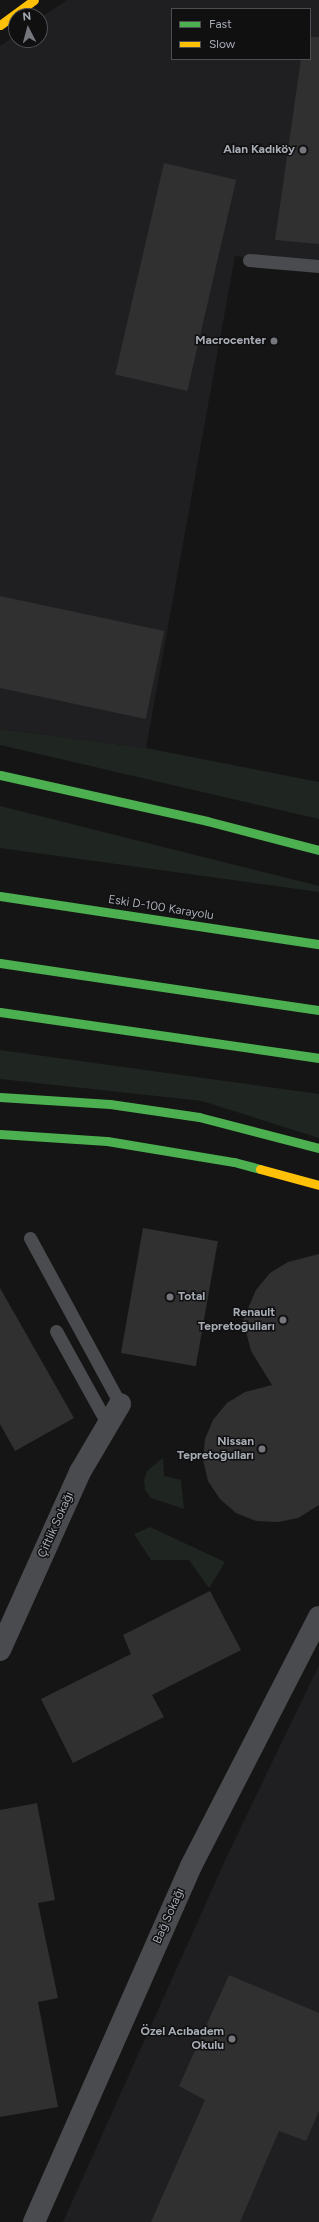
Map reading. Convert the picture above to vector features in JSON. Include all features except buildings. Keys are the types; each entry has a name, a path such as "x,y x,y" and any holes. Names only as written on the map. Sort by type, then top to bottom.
{"main road":[{"path":"0,25 34,0"},
{"path":"0,775 207,821 319,850"},
{"name":"Eski D-100 Karayolu","path":"0,896 319,944"},
{"path":"0,963 319,1010"},
{"path":"0,1012 319,1058"},
{"path":"0,1097 110,1104 199,1117 319,1148"},
{"path":"0,1134 107,1141 234,1162 319,1185"}],"street":[{"name":"Çiftlik Sokağı","path":"0,1650 80,1472 120,1404"},
{"name":"Bağ Sokağı","path":"34,2222 191,1866 319,1617"}],"lane":[{"path":"249,260 319,266"},
{"path":"30,1238 120,1404"},
{"path":"56,1331 108,1425"}],"shaded area":[{"path":"67,0 319,0 319,266 235,256 146,748 0,729 0,46 8,40 8,48 48,48 48,13"},
{"path":"0,729 146,748 319,782 319,819 0,745"},
{"path":"0,806 319,886 319,892 0,848"},
{"path":"0,1050 319,1094 319,1138 202,1101 0,1079"},
{"path":"163,1458 164,1476 181,1480 184,1509 151,1498 145,1490 144,1480 147,1471"},
{"path":"150,1527 225,1562 209,1588 189,1560 151,1560 134,1534"},
{"name":"Özel Acıbadem Okulu","path":"319,1665 319,2222 63,2222 227,1856"}],"traffic: fast":[{"path":"0,775 207,821 319,850"},
{"path":"0,896 319,944"},
{"path":"0,963 319,1010"},
{"path":"0,1012 319,1058"},
{"path":"0,1097 110,1104 199,1117 319,1148"},
{"path":"0,1134 107,1141 234,1162 260,1169"}],"traffic: slow":[{"path":"0,25 34,0"},
{"path":"260,1169 319,1185"}],"place":[{"name":"Alan Kadıköy","path":"303,150"},
{"name":"Macrocenter","path":"274,341"},
{"name":"Total","path":"170,1297"},
{"name":"Renault Tepretoğulları","path":"283,1320"},
{"name":"Nissan Tepretoğulları","path":"262,1449"},
{"name":"Özel Acıbadem Okulu","path":"232,2039"}]}
